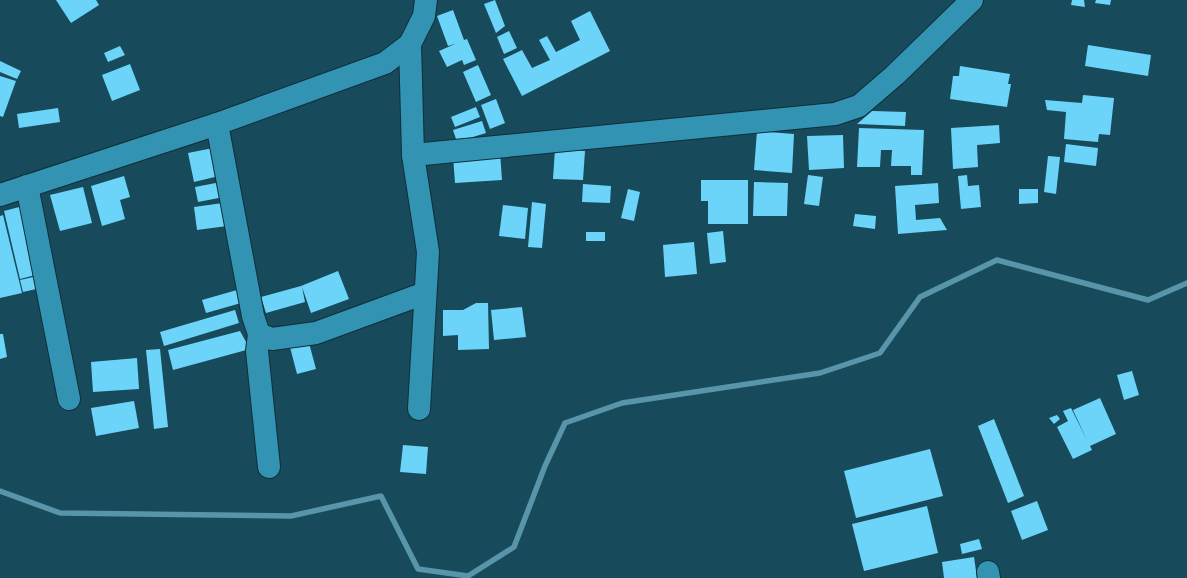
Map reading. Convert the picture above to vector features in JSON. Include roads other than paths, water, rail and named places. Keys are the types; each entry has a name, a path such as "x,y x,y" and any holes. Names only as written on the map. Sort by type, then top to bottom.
{"street":[{"path":"0,195 217,124 385,63 410,44 424,16 426,0"},
{"path":"413,155 835,114 859,106 895,75 972,0"},
{"path":"410,44 413,155 428,252 418,409"},
{"path":"217,124 253,316 259,334 258,351 269,467"},
{"path":"27,186 69,399"},
{"path":"259,334 272,339 316,333 425,293"}],"waterway":[{"path":"0,491 60,513 291,516 381,496 418,569 468,576 514,547 545,466 565,423 622,403 820,373 880,353 920,297 997,260 1148,300 1187,283"}]}
